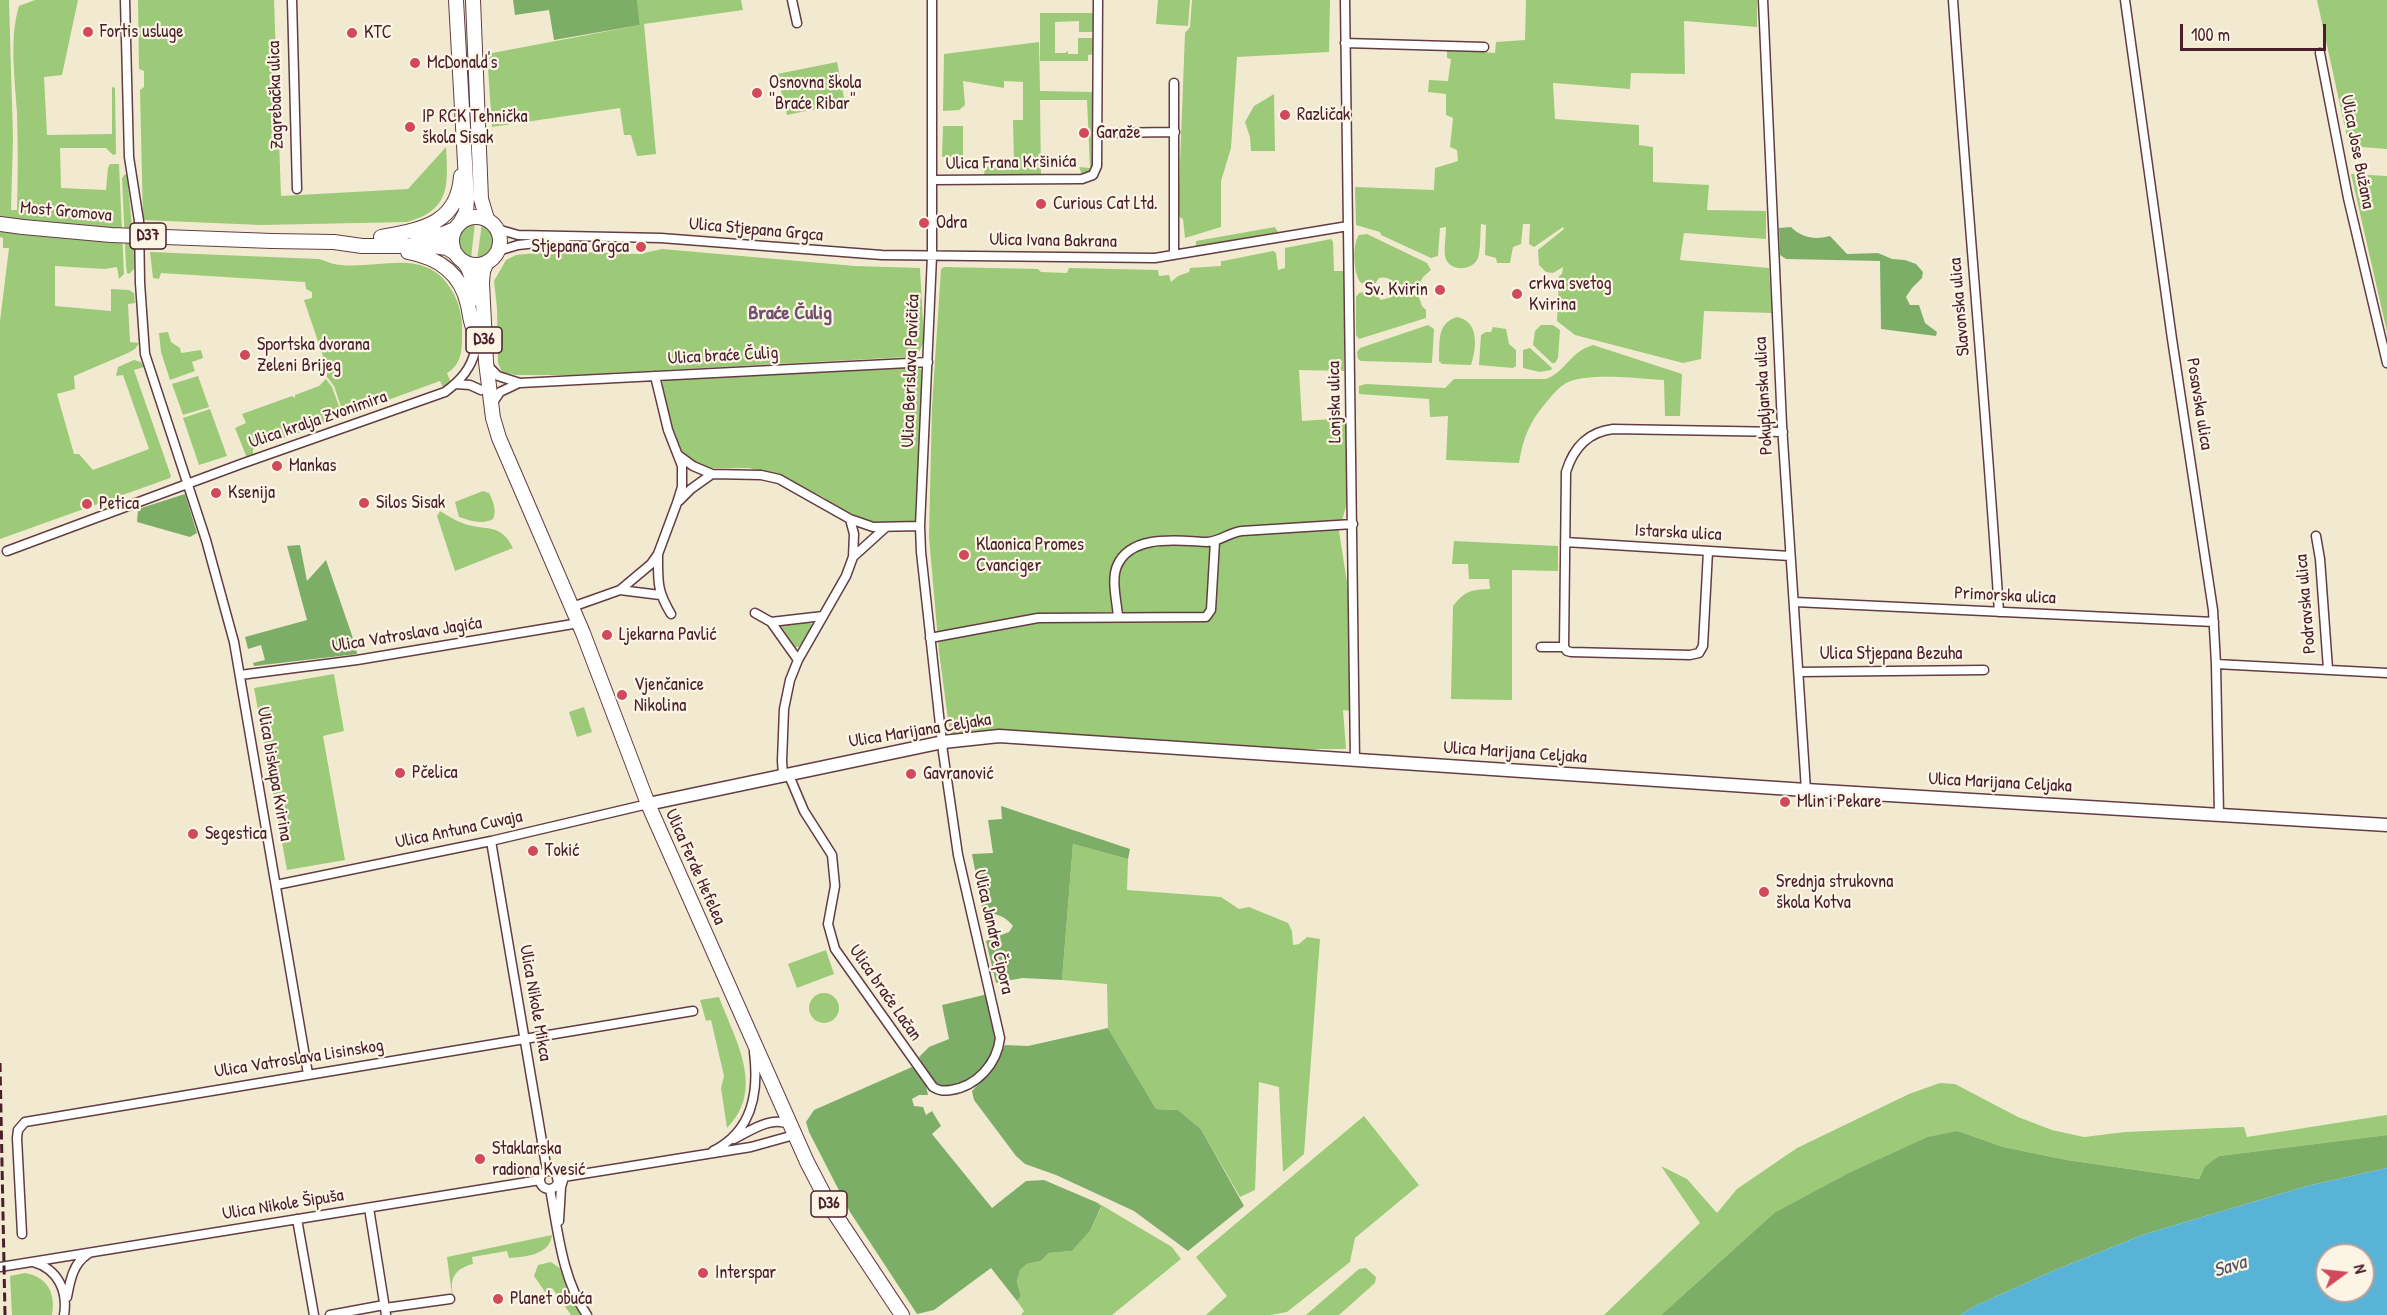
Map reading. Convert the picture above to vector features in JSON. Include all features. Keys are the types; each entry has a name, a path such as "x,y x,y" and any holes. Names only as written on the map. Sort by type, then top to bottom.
{"main road":[{"name":"D36","path":"456,0 467,206 465,217 458,226 452,241 460,257 469,267 472,278 475,351 481,390 493,411"},
{"path":"385,242 441,247 472,264 487,262 498,252 500,240 481,199 473,0"},
{"path":"385,242 436,222 448,211 458,192 463,151"},
{"path":"385,242 433,237 473,217 492,224"},
{"name":"Most Gromova","path":"0,225 111,235 334,242 353,238 385,242"},
{"path":"385,242 432,258 451,270 466,296 471,326 475,332"},
{"name":"D36","path":"487,262 483,271 482,283 486,362 493,411"},
{"name":"Ulica Ferde Hefelea","path":"493,411 507,458 579,623 648,804 753,1045 831,1209 902,1314"},
{"name":"Ulica Marijana Celjaka","path":"648,804 943,742 999,736 1806,790 2387,825"}],"street":[{"path":"125,0 129,157 139,222 140,283 146,354 188,483"},
{"name":"Zagrebačka ulica","path":"292,0 297,189"},
{"path":"792,0 797,23"},
{"name":"Ulica Berislava Pavičića","path":"932,0 932,256 920,526 930,638 943,742"},
{"name":"Ulica Frana Kršinića","path":"932,180 1090,177 1097,170 1098,0"},
{"name":"Lonjska ulica","path":"1345,0 1355,760"},
{"name":"Pokupljanska ulica","path":"1763,0 1783,432 1806,790"},
{"name":"Slavonska ulica","path":"1953,0 1999,612"},
{"name":"Posavska ulica","path":"2125,0 2214,622 2219,814"},
{"path":"1345,44 1484,47"},
{"name":"Ulica Jose Bužana","path":"2320,52 2350,209 2387,363"},
{"path":"1174,83 1174,255"},
{"path":"1097,133 1175,132"},
{"name":"Ulica Stjepana Grgca","path":"492,224 518,235 661,238 836,253 932,256"},
{"name":"Ulica Ivana Bakrana","path":"932,256 1155,258 1348,226"},
{"name":"Ulica Stjepana Grgca","path":"498,252 518,245 577,237"},
{"name":"Ulica kralja Zvonimira","path":"7,550 445,392 456,384 471,363 475,351"},
{"name":"Ulica braće Čulig","path":"486,362 498,376 520,383 928,362"},
{"path":"655,376 668,430 682,466 677,503 658,554 658,586 660,595 671,614"},
{"name":"Ulica braće Čulig","path":"493,411 500,392 520,383"},
{"path":"456,384 470,385 481,390"},
{"path":"1708,551 1703,646 1699,654 1572,652 1567,651 1564,647 1566,472 1574,452 1592,436 1613,429 1783,432"},
{"path":"678,454 693,466 712,474 761,475 779,479 850,519 873,527 920,526"},
{"path":"677,503 691,489 712,474"},
{"name":"Ulica biskupa Kvirina","path":"188,483 221,592 240,675 308,1074"},
{"path":"786,774 782,761 784,709 790,680 798,660 846,576 853,558 854,534 850,519"},
{"path":"1118,617 1117,565 1126,554 1141,545 1159,542 1215,541 1234,532 1353,524"},
{"path":"853,558 885,528"},
{"name":"Podravska ulica","path":"2316,536 2320,559 2328,669"},
{"path":"930,638 1038,618 1203,617 1209,615 1215,541"},
{"name":"Istarska ulica","path":"1564,542 1790,556"},
{"path":"572,607 620,590 641,573 658,554"},
{"path":"620,590 660,595"},
{"name":"Primorska ulica","path":"1795,602 2214,622"},
{"path":"755,613 771,622 798,660"},
{"path":"771,622 822,616"},
{"name":"Ulica Vatroslava Jagića","path":"240,675 357,660 579,623"},
{"path":"1541,647 1564,647"},
{"name":"Podravska ulica","path":"2216,664 2387,673"},
{"name":"Ulica Stjepana Bezuha","path":"1798,672 1984,670"},
{"name":"Ulica Jandre Čipora","path":"937,1090 961,1088 976,1080 994,1058 1000,1038 958,855 943,742"},
{"name":"Ulica braće Lačan","path":"786,774 804,811 832,855 835,886 828,924 834,949 902,1047 937,1090"},
{"name":"Ulica Antuna Cuvaja","path":"276,885 491,841 648,804"},
{"name":"Ulica Nikole Mikca","path":"491,841 547,1171"},
{"name":"Ulica Vatroslava Lisinskog","path":"22,1234 17,1138 18,1130 25,1122 693,1011"},
{"path":"726,1143 742,1126 755,1096 757,1074 753,1045"},
{"path":"561,1177 555,1186 550,1188 543,1186 540,1180 542,1173 547,1171 552,1171 561,1177 770,1143 792,1130 781,1121 770,1122 707,1153"},
{"path":"558,1227 561,1177"},
{"name":"Ulica Nikole Šipuša","path":"0,1267 540,1180"},
{"path":"550,1188 570,1281 587,1315"},
{"path":"369,1208 385,1310"},
{"path":"297,1219 314,1315"},
{"path":"64,1315 75,1266 82,1257 90,1252"},
{"path":"33,1262 48,1268 55,1275 63,1288 66,1300"},
{"path":"330,1315 385,1310 450,1299"}],"green space":[{"path":"0,0 9,0 13,138 11,210 17,210 18,161 13,45 19,6 35,0 78,0 62,75 44,77 47,135 112,134 112,87 115,88 116,154 113,155 106,148 60,148 61,188 106,190 110,164 119,164 124,274 119,279 117,267 104,269 55,266 55,306 111,311 111,289 129,290 134,293 135,303 128,304 130,342 139,343 128,353 74,376 75,389 57,394 74,454 79,454 93,470 149,449 123,375 116,376 118,367 134,360 141,362 144,367 134,370 171,476 0,539 0,321 9,248 3,248 3,238 0,237"},
{"path":"138,0 274,0 281,196 408,189 446,147 446,184 439,203 432,211 407,222 261,225 143,220 140,90 144,87 144,71 139,69"},
{"path":"513,0 637,0 640,25 554,40 549,10 515,15"},
{"path":"637,0 741,0 743,10 644,24 656,154 637,156 631,135 624,135 620,108 492,127 487,54 640,25"},
{"path":"1158,0 1190,0 1188,26 1156,24"},
{"path":"1192,0 1330,0 1329,52 1237,57 1231,148 1221,181 1221,227 1185,238 1183,219 1178,216 1185,33 1190,27"},
{"path":"1526,0 1757,0 1757,27 1684,21 1685,74 1631,73 1630,89 1553,83 1555,119 1639,125 1639,145 1653,147 1653,182 1709,185 1707,210 1766,211 1766,239 1684,233 1680,260 1769,268 1772,313 1704,311 1701,359 1683,363 1575,335 1557,321 1559,276 1562,274 1563,267 1553,273 1546,272 1539,265 1538,250 1564,229 1563,227 1534,247 1529,244 1530,224 1523,224 1521,244 1513,247 1510,263 1497,263 1496,258 1485,255 1486,225 1481,224 1478,258 1471,266 1460,268 1451,265 1445,256 1446,227 1440,228 1438,256 1431,258 1381,235 1380,232 1356,225 1355,187 1434,190 1435,168 1458,161 1457,150 1450,147 1453,118 1446,115 1446,94 1428,92 1429,80 1448,81 1451,59 1447,58 1447,49 1495,53 1496,42 1525,40"},
{"path":"2317,0 2387,0 2387,149 2349,146"},
{"path":"1040,13 1095,13 1095,32 1079,32 1079,21 1055,22 1055,53 1068,51 1068,54 1078,54 1078,38 1095,38 1095,54 1088,55 1088,61 1040,61"},
{"path":"1039,42 1040,91 1095,92 1096,159 1092,172 1082,175 1079,167 1090,168 1087,100 1040,100 1041,174 984,175 985,167 1014,166 1013,120 1023,120 1023,82 1004,81 1004,88 963,81 965,105 959,110 943,111 944,54"},
{"path":"837,62 845,103 787,115 777,74"},
{"path":"1274,94 1275,151 1251,151 1250,137 1245,122 1254,106"},
{"path":"943,126 963,126 963,157 942,157"},
{"path":"125,174 127,175 135,257 134,269 129,274 126,266 122,178"},
{"path":"2351,174 2387,176 2387,332"},
{"path":"475,222 471,259 460,250 458,237 462,228"},
{"path":"482,223 493,235 494,244 489,254 477,260"},
{"path":"1275,227 1278,232 1196,247 1196,241"},
{"path":"1791,227 1809,237 1830,236 1847,254 1878,253 1892,259 1916,264 1923,272 1922,278 1906,297 1910,305 1919,305 1925,323 1937,332 1936,336 1881,329 1880,261 1786,259 1780,255 1779,228"},
{"path":"1367,234 1427,263 1431,270 1418,286 1396,285 1384,277 1379,278 1375,284 1361,283 1356,273 1354,252 1359,235"},
{"path":"1331,239 1334,271 1344,271 1344,371 1299,370 1302,421 1347,418 1347,503 1339,531 1350,602 1351,711 1343,710 1346,749 1279,749 1016,731 950,734 939,652 929,537 932,407 941,269 944,267 1038,269 1041,272 1067,273 1069,268 1158,270 1159,276 1169,275 1171,282 1178,276 1189,272 1190,268 1221,266 1221,261 1273,251 1276,253 1278,270 1285,268 1285,248"},
{"path":"662,249 855,266 920,268 924,341 919,352 907,357 571,375 516,375 502,372 498,363 494,281 506,260 516,255 557,251 639,254"},
{"path":"150,252 319,259 341,265 401,263 428,268 440,276 451,289 460,312 462,347 458,362 447,373 451,383 443,387 440,381 344,416 334,386 327,377 327,368 304,300 312,298 312,292 306,289 305,282 161,273 159,279 153,278"},
{"path":"1373,292 1381,300 1392,297 1396,292 1418,295 1426,310 1426,318 1359,339 1356,335 1356,297 1359,293"},
{"path":"1457,317 1464,319 1473,329 1475,343 1471,365 1442,364 1439,361 1442,329 1450,320"},
{"path":"1428,325 1434,329 1432,363 1361,361 1358,359 1357,352 1360,348"},
{"path":"1541,325 1553,325 1560,330 1558,358 1555,363 1552,363 1533,345 1535,331"},
{"path":"1493,327 1506,329 1509,344 1516,350 1516,366 1513,368 1479,365 1481,335 1491,332"},
{"path":"168,332 171,342 180,348 181,353 201,350 203,358 192,362 195,371 170,380 161,352 159,333"},
{"path":"1593,345 1682,374 1680,416 1665,416 1664,380 1583,378 1563,385 1534,418 1522,446 1519,463 1446,460 1448,416 1430,417 1429,399 1359,394 1359,386 1366,384 1445,388 1454,379 1546,379 1559,371 1578,352"},
{"path":"1530,348 1552,368 1551,370 1540,372 1523,368 1523,350"},
{"path":"918,367 923,379 917,519 914,522 873,522 837,508 823,497 772,474 749,468 709,468 697,463 682,452 672,429 661,387 663,381 668,380"},
{"path":"198,376 209,407 183,415 172,384"},
{"path":"326,379 332,387 343,417 253,449 253,456 247,458 235,428 246,423 242,414 292,396 295,398 295,395 319,386"},
{"path":"210,409 227,456 199,465 183,418"},
{"path":"483,491 489,493 493,502 495,512 493,519 480,522 459,517 455,502"},
{"path":"185,494 197,533 190,537 137,522 138,509"},
{"path":"440,511 465,524 498,531 504,535 513,548 455,571 437,516"},
{"path":"1454,541 1558,546 1558,571 1512,570 1512,700 1451,699 1453,606 1469,592 1490,589 1489,579 1469,579 1468,564 1452,564"},
{"path":"300,545 307,581 326,560 357,654 254,666 253,663 265,660 261,645 248,649 245,637 307,620 287,546"},
{"path":"809,622 812,627 799,647 795,647 781,626"},
{"path":"334,674 344,731 323,736 345,860 287,870 254,688"},
{"path":"584,707 592,732 577,737 569,712"},
{"path":"1001,806 1130,849 1128,859 1073,844 1062,980 1022,978 996,983 986,941 1009,932 1013,926 1000,916 983,913 972,854 993,853 988,820 1002,819"},
{"path":"1073,844 1128,859 1127,890 1221,897 1239,909 1249,907 1288,923 1292,931 1293,945 1299,944 1307,937 1320,939 1304,1154 1283,1172 1279,1087 1259,1082 1255,1190 1240,1197 1201,1129 1178,1110 1156,1109 1108,1028 1107,984 1062,980"},
{"path":"826,950 834,974 797,988 788,964"},
{"path":"824,993 834,998 839,1008 834,1018 824,1023 814,1018 809,1008 814,998"},
{"path":"988,994 994,1019 996,1044 988,1061 981,1070 964,1083 955,1087 937,1084 929,1076 919,1057 929,1047 949,1039 942,1005"},
{"path":"719,997 739,1047 746,1081 739,1113 727,1128 721,1088 724,1076 711,1020 706,1021 700,1000"},
{"path":"1108,1028 1156,1109 1178,1110 1201,1129 1244,1206 1188,1251 1134,1211 1056,1175 1025,1164 1016,1156 974,1100 972,1091 993,1069 1005,1045 1028,1046"},
{"path":"912,1067 926,1085 928,1095 919,1095 912,1099 914,1106 923,1107 926,1115 932,1111 941,1126 932,1134 992,1208 1026,1181 1044,1180 1098,1203 1101,1207 1090,1231 1072,1251 1049,1253 1041,1261 1027,1264 1020,1270 1017,1282 1021,1296 1017,1301 991,1268 934,1310 917,1314 850,1212 809,1132 806,1122 814,1110"},
{"path":"1940,1083 1955,1084 2018,1117 2052,1130 2084,1137 2125,1132 2244,1127 2247,1137 2387,1115 2387,1135 2219,1156 2205,1166 2199,1179 2067,1160 2003,1147 1958,1131 1774,1213 1661,1315 1604,1315 1700,1223 1661,1166 1687,1179 1717,1213 1737,1189 1797,1148 1909,1094"},
{"path":"1364,1116 1419,1185 1355,1238 1350,1262 1287,1312 1270,1315 1206,1315 1227,1296 1196,1257"},
{"path":"1958,1131 2003,1147 2067,1160 2199,1179 2205,1166 2219,1156 2387,1135 2387,1168 2307,1186 2145,1234 2055,1270 1960,1315 1661,1315 1774,1213 1851,1172 1928,1137"},
{"path":"1098,1203 1172,1247 1181,1259 1112,1315 1021,1315 1024,1311 1017,1301 1021,1296 1017,1282 1020,1270 1027,1264 1041,1261 1049,1253 1072,1251 1090,1231 1101,1208"},
{"path":"552,1235 547,1247 529,1256 509,1258 507,1251 472,1257 473,1264 462,1268 455,1275 452,1295 447,1257"},
{"path":"551,1262 564,1273 582,1315 571,1315 552,1288 545,1292 534,1276 538,1265"},
{"path":"1366,1268 1376,1277 1375,1283 1339,1315 1306,1315 1359,1269"},
{"path":"25,1273 39,1278 49,1288 53,1300 52,1315 12,1315 10,1276"}],"water":[{"name":"Sava","path":"2387,1168 2387,1315 1960,1315 2055,1270 2145,1234 2307,1186"}],"railway":[{"path":"0,1063 5,1315"}],"place":[{"name":"Fortis usluge","path":"88,32"},
{"name":"KTC","path":"352,33"},
{"name":"McDonald's","path":"415,63"},
{"name":"Osnovna škola ''Braće Ribar''","path":"757,93"},
{"name":"Različak","path":"1285,115"},
{"name":"IP RCK Tehnička škola Sisak","path":"410,127"},
{"name":"Garaže","path":"1084,133"},
{"name":"Curious Cat Ltd.","path":"1041,204"},
{"name":"Odra","path":"924,223"},
{"name":"Stjepana Grgca","path":"641,247"},
{"name":"Sv. Kvirin","path":"1440,290"},
{"name":"crkva svetog Kvirina","path":"1517,294"},
{"name":"Sportska dvorana Zeleni Brijeg","path":"245,355"},
{"name":"Mankas","path":"277,466"},
{"name":"Ksenija","path":"216,493"},
{"name":"Silos Sisak","path":"364,503"},
{"name":"Petica","path":"87,504"},
{"name":"Klaonica Promes Cvanciger","path":"964,555"},
{"name":"Ljekarna Pavlić","path":"607,635"},
{"name":"Vjenčanice Nikolina","path":"622,695"},
{"name":"Pčelica","path":"400,773"},
{"name":"Gavranović","path":"911,774"},
{"name":"Mlin i Pekare","path":"1785,802"},
{"name":"Segestica","path":"193,834"},
{"name":"Tokić","path":"533,851"},
{"name":"Srednja strukovna škola Kotva","path":"1764,892"},
{"name":"Staklarska radiona Kvesić","path":"480,1159"},
{"name":"Interspar","path":"703,1273"},
{"name":"Planet obuća","path":"498,1299"}],"district":[{"name":"Braće Čulig","path":"790,314"}]}
